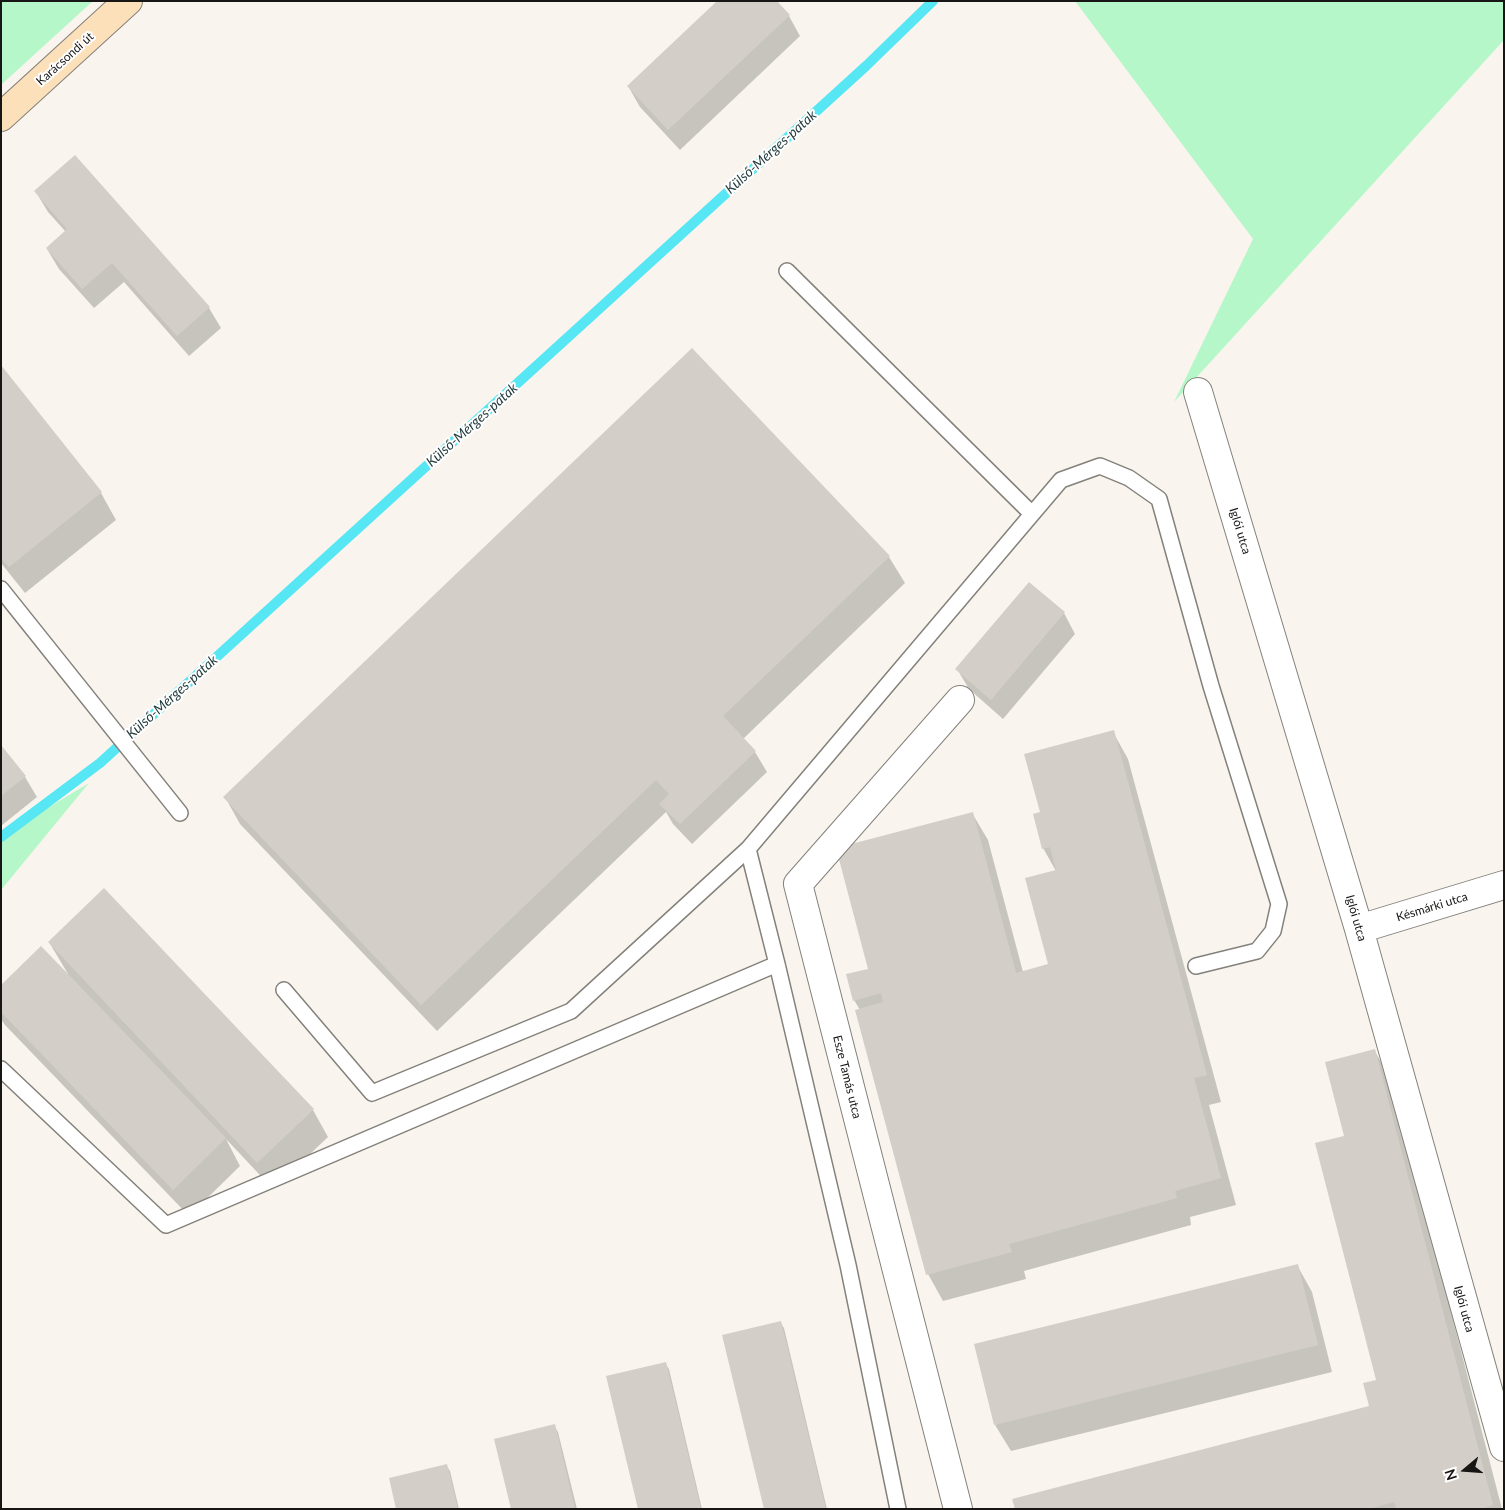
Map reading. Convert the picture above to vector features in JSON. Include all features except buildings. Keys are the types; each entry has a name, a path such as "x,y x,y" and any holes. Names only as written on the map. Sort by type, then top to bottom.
{"main road":[{"name":"Karácsondi út","path":"1,117 128,1"}],"street":[{"name":"Iglói utca","path":"1198,392 1359,928 1504,1447"},
{"name":"Esze Tamás utca","path":"958,1509 798,884 960,700"},
{"name":"Késmárki utca","path":"1359,928 1504,885"}],"lane":[{"path":"787,271 1032,514"},
{"path":"284,990 372,1093 571,1011 748,849 1061,480 1100,466 1129,478 1159,499 1211,686 1279,904 1273,931 1257,951 1196,966"},
{"path":"1,589 180,813"},
{"path":"748,849 848,1265 898,1509"},
{"path":"1,1069 166,1225 777,964"}],"green space":[{"path":"1,1 93,1 1,85"},
{"path":"1075,1 1504,1 1504,40 1174,402 1253,239"},
{"path":"89,783 1,890 1,836"}],"waterway":[{"name":"Külső-Mérges-patak","path":"1,837 100,763 866,66 933,1"}]}
